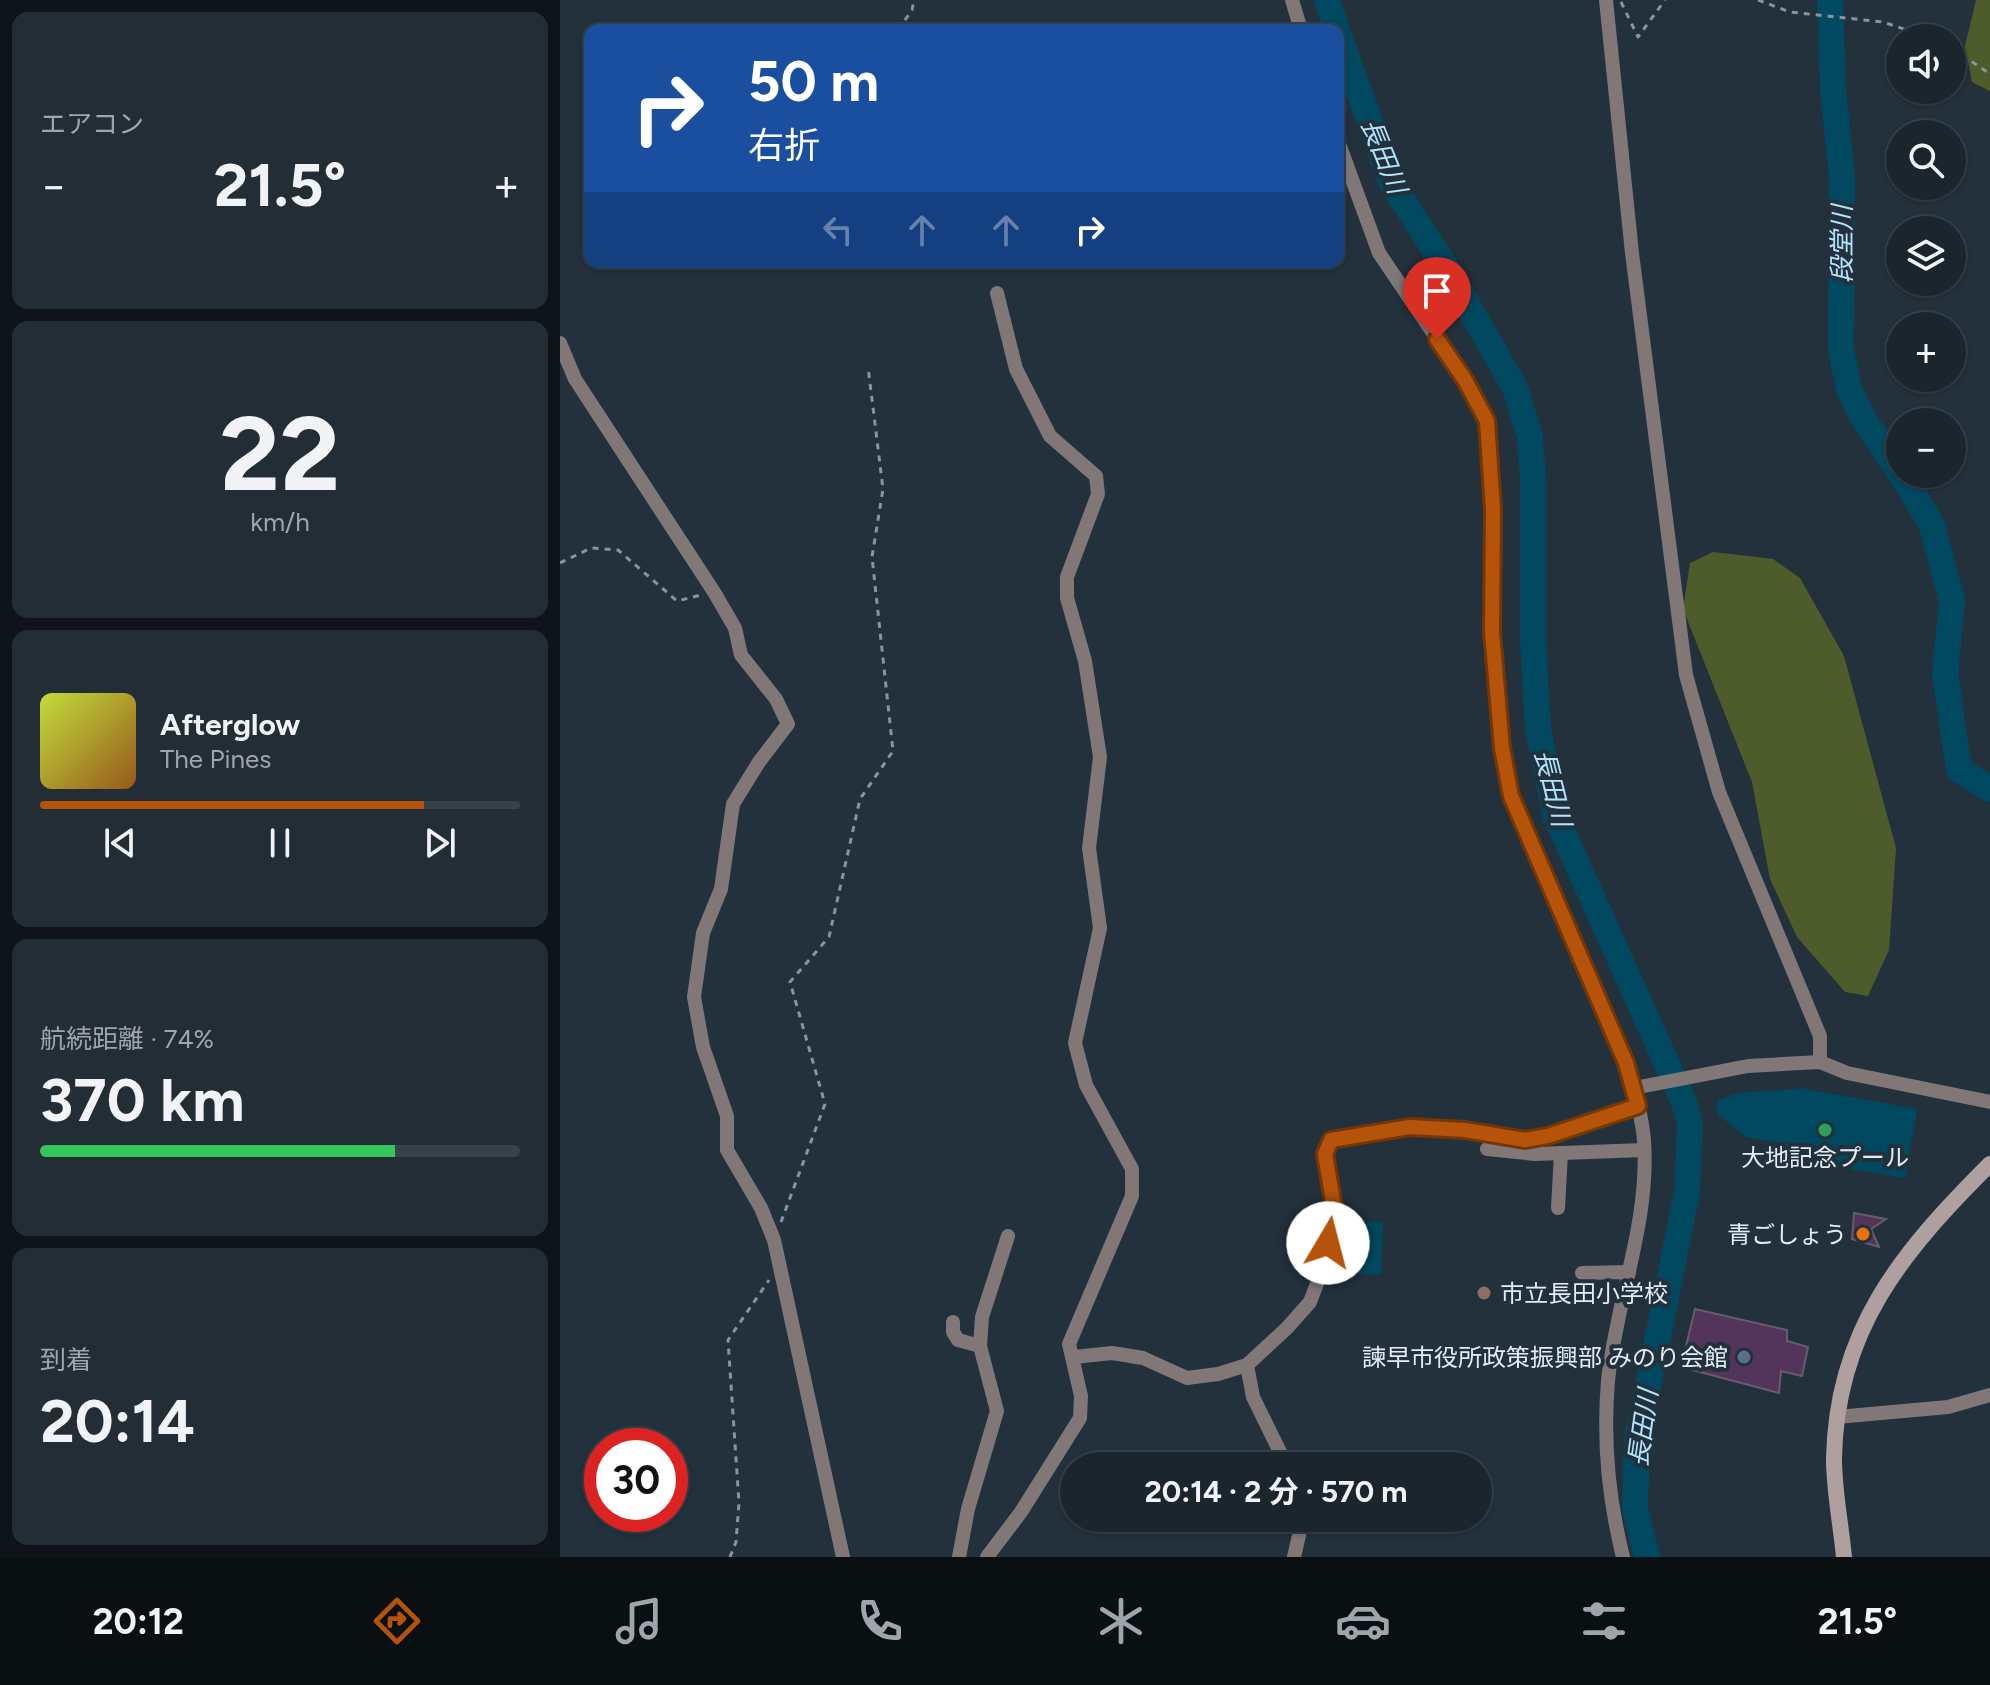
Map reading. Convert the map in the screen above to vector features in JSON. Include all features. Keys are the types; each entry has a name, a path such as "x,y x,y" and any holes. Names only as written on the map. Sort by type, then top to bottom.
{"main road":[{"path":"1844,1557 1834,1461 1837,1417 1850,1356 1876,1298 1906,1253 1990,1164"}],"street":[{"path":"1292,0 1299,24"},
{"path":"1606,0 1634,268 1686,675 1719,792 1820,1036 1820,1062"},
{"path":"1344,157 1379,253 1465,380 1487,421 1493,509 1492,632 1502,748 1511,796 1640,1088 1638,1106 1644,1150 1644,1186 1629,1272 1618,1314 1608,1383 1609,1476 1623,1557"},
{"path":"987,1557 1021,1512 1080,1418 1081,1396 1069,1344 1132,1196 1132,1169 1086,1085 1075,1043 1100,928 1089,848 1100,757 1085,661 1067,598 1067,577 1098,494 1096,476 1050,436 1016,369 997,293"},
{"path":"560,343 575,379 714,592 735,628 741,655 776,699 788,724 733,804 721,889 703,933 694,997 703,1047 727,1116 727,1150 761,1208 774,1240 843,1557"},
{"path":"1640,1088 1748,1066 1820,1062 1847,1073 1990,1102"},
{"path":"1074,1357 1112,1353 1143,1358 1187,1378 1218,1374 1247,1365 1310,1302 1321,1273 1335,1213 1325,1154 1331,1140 1410,1127 1465,1130 1525,1140 1548,1136 1638,1106"},
{"path":"1487,1149 1561,1153 1644,1150"},
{"path":"1558,1208 1561,1153"},
{"path":"959,1557 968,1509 997,1411 980,1346 982,1317 1008,1236"},
{"path":"1582,1273 1629,1272"},
{"path":"953,1322 953,1332 958,1340 980,1346"},
{"path":"1247,1365 1253,1397 1280,1452"},
{"path":"1837,1417 1948,1407 1990,1395"},
{"path":"1294,1557 1300,1532"}],"path":[{"path":"902,24 912,10 914,0"},
{"path":"1620,0 1638,37 1665,0"},
{"path":"1758,0 1799,12 1889,24"},
{"path":"1966,58 1990,74"},
{"path":"774,1240 825,1104 790,982 829,937 860,799 893,751 872,557 883,489 868,367"},
{"path":"560,563 591,548 618,550 677,601 714,592"},
{"path":"730,1557 736,1542 739,1503 728,1340 780,1267"}],"green space":[{"path":"1976,0 1990,0 1990,91 1972,82 1966,42"},
{"path":"1713,552 1773,559 1800,578 1844,656 1896,848 1889,950 1868,996 1845,992 1797,937 1770,879 1752,782 1683,609 1690,563"}],"water":[{"name":"大地記念プール","path":"1801,1088 1917,1109 1905,1178 1780,1158 1778,1143 1746,1137 1717,1114 1717,1101 1727,1097 1748,1092"},
{"path":"1355,1221 1383,1222 1381,1275 1352,1273"}],"building":[{"name":"青ごしょう","path":"1854,1213 1886,1219 1871,1229 1879,1247 1852,1239"},
{"name":"諫早市役所政策振興部 みのり会館","path":"1695,1309 1787,1330 1787,1341 1808,1347 1802,1376 1781,1371 1779,1393 1681,1367"}],"waterway":[{"name":"長田川","path":"1327,0 1335,24"},
{"name":"段堂川","path":"1830,0 1833,90 1842,177 1841,350 1849,389 1863,418 1886,452"},
{"name":"長田川","path":"1344,50 1392,184 1446,267 1515,388 1530,437 1533,641 1538,729 1556,817 1684,1102 1690,1123 1687,1192 1637,1441 1635,1509 1647,1557"},
{"name":"段堂川","path":"1910,488 1931,523 1952,600 1945,674 1959,770 1990,789"}],"place":[{"name":"大地記念プール","path":"1825,1130"},
{"name":"青ごしょう","path":"1863,1234"},
{"name":"市立長田小学校","path":"1484,1293"},
{"name":"諫早市役所政策振興部 みのり会館","path":"1744,1357"}],"route":[{"path":"1328,1243 1335,1213 1325,1154 1331,1140 1410,1127 1465,1130 1525,1140 1548,1136 1638,1106 1626,1063 1511,796 1502,748 1492,632 1493,509 1487,421 1465,380 1437,339"}]}
